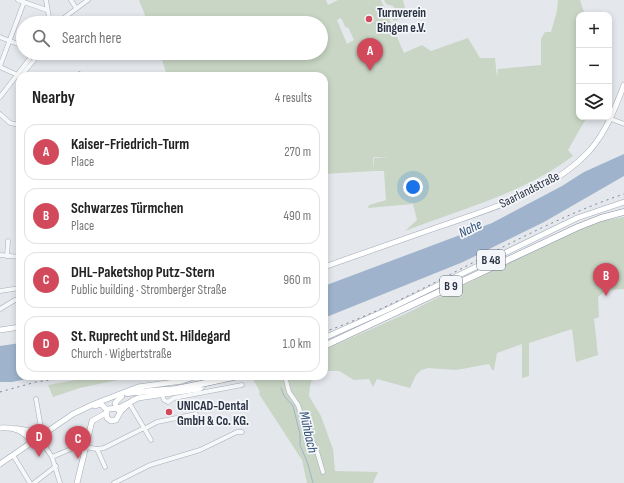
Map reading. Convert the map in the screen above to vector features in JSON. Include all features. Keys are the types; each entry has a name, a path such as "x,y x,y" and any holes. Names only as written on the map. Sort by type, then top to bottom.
{"highway":[{"name":"B 9","path":"328,344 578,227 601,218 624,212"},
{"path":"127,393 162,392 219,380"}],"main road":[{"name":"Saarlandstraße","path":"612,116 624,85"},
{"name":"Saarlandstraße","path":"328,266 482,211 540,186 563,172 585,155 602,136 610,120"},
{"name":"B 48","path":"328,336 374,316 577,218 624,202"},
{"path":"0,330 16,327"},
{"path":"88,407 101,404 111,421 116,420 118,411 116,400 127,393 138,387 188,380"},
{"path":"118,411 133,400 162,392 199,389 203,386 204,380"},
{"path":"0,464 73,414 107,398 127,393"},
{"path":"77,483 92,424 95,418 107,414 110,408 118,411"},
{"path":"0,428 16,428 25,434 32,442"}],"street":[{"path":"18,0 47,10"},
{"path":"46,0 48,16"},
{"path":"70,0 76,8"},
{"path":"66,16 88,0"},
{"path":"19,16 24,2"},
{"path":"16,23 0,66 16,74"},
{"path":"0,37 16,44"},
{"path":"22,72 30,60"},
{"path":"23,72 34,60"},
{"path":"0,97 16,80"},
{"path":"0,114 10,123 16,124"},
{"path":"612,119 624,124"},
{"path":"7,256 8,241"},
{"path":"0,255 16,257"},
{"path":"0,291 16,289"},
{"path":"0,309 16,300"},
{"path":"286,380 289,392 298,405 308,434 316,448 323,472"},
{"path":"162,392 164,400 168,402 174,398 242,385"},
{"path":"36,400 41,428 45,433"},
{"path":"131,406 151,440"},
{"path":"52,457 73,447 86,446 97,449 104,448 157,422 196,414"},
{"path":"16,428 45,433"},
{"path":"114,483 150,465 200,450 237,432 242,432"},
{"path":"40,440 52,457 60,483"},
{"path":"97,449 104,467"},
{"path":"13,455 30,483"},
{"path":"34,483 56,466"}],"green space":[{"path":"139,0 326,0 328,5 338,0 381,0 404,53 422,45 431,51 468,38 480,58 495,58 497,77 498,69 541,65 541,39 545,32 551,32 557,11 558,0 580,0 584,12 576,12 576,120 585,120 568,150 573,156 534,181 492,199 405,231 417,220 413,204 368,208 369,205 386,200 384,171 328,174 328,72 166,72 162,60 328,60 328,16 145,16","holes":["341,18 346,28 348,27 354,40 347,44 337,20","373,157 390,158 374,158 374,171"]},
{"path":"384,0 403,0 407,16 394,21 392,17 396,11 393,6 386,4"},
{"path":"624,217 624,289 606,290 598,297 599,317 594,319 598,355 576,362 572,329 529,343 529,376 522,378 522,344 497,353 494,370 492,370 489,364 456,370 428,368 421,370 416,375 410,388 377,379 373,387 369,379 354,380 339,371 328,371 328,348 405,314 506,264 596,222"},
{"path":"76,380 117,380 80,388 53,397 48,385"},
{"path":"254,380 312,380 309,396 321,416 333,449 335,471 378,472 373,483 307,483 302,460 259,394 260,392"}],"water":[{"path":"624,154 624,176 544,222 463,262 328,316 328,284 492,223 562,186 584,172"},
{"path":"16,344 16,380 22,380 0,382 0,346"}],"waterway":[{"name":"Mühbach","path":"281,388 284,396 293,406 300,434 300,445 308,464 313,483"}],"railway":[{"path":"328,330 400,300 547,225 585,208 624,194"},
{"path":"0,392 36,382 49,380"}],"place":[{"name":"Turnverein Bingen e.V.","path":"369,19"},
{"name":"Kaiser-Friedrich-Turm","path":"370,71"},
{"name":"Schwarzes Türmchen","path":"606,296"},
{"name":"UNICAD-Dental GmbH & Co. KG.","path":"169,412"},
{"name":"St. Ruprecht und St. Hildegard","path":"39,457"},
{"name":"DHL-Paketshop Putz-Stern","path":"78,459"}],"water label":[{"name":"Nahe","path":"470,228"}]}
